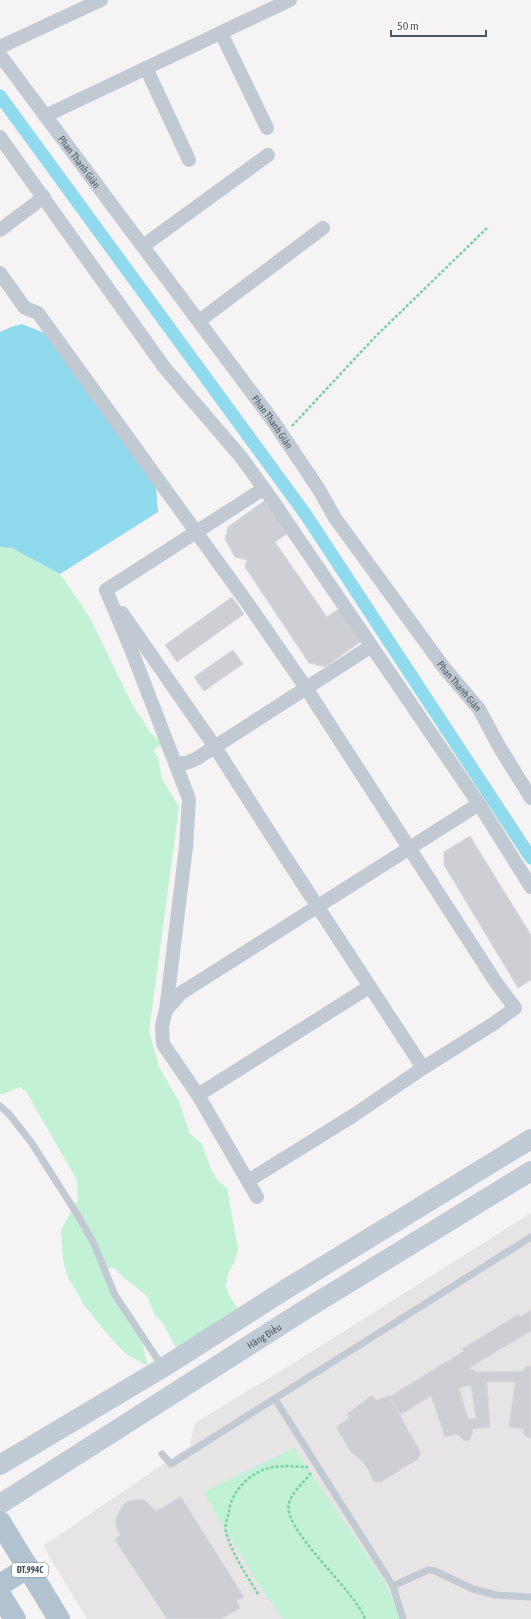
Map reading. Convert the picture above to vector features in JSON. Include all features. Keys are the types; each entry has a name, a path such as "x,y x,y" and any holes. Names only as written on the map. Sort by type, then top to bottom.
{"main road":[{"path":"0,1465 164,1367 291,1286 531,1139"},
{"name":"Hàng Điều","path":"0,1504 306,1309 531,1171"},
{"path":"291,1286 306,1309"},
{"name":"ĐT.994C","path":"0,1522 15,1576 59,1619"},
{"name":"ĐT.994C","path":"0,1549 15,1576 43,1619"},
{"path":"0,1595 15,1619"}],"street":[{"path":"0,47 101,0"},
{"path":"45,116 290,0"},
{"path":"221,32 267,128"},
{"name":"Phan Thanh Giản","path":"0,55 283,435 348,537 445,669 479,710 500,748 531,798"},
{"path":"146,68 189,160"},
{"path":"0,137 164,367 241,457 479,804 531,888"},
{"path":"143,246 268,155"},
{"path":"0,230 44,197"},
{"path":"199,321 323,228"},
{"path":"0,273 25,308 38,313 251,608 306,688 515,1008 354,1115 248,1181"},
{"path":"106,590 263,489"},
{"path":"106,590 215,747 369,987 423,1068"},
{"path":"106,590 189,799 186,847 166,1010 162,1026 163,1044 198,1095 257,1197"},
{"path":"176,764 186,763 196,759 370,647"},
{"path":"166,1010 181,993 479,804"},
{"path":"198,1095 369,987"}],"lane":[{"path":"0,1106 9,1114 31,1142 43,1161 94,1244 115,1295 164,1367"},
{"path":"162,1454 171,1464 531,1237"},
{"path":"275,1399 316,1467 393,1586 403,1619"},
{"path":"393,1586 428,1570 435,1571 473,1588 496,1595 531,1597"}],"path":[{"path":"283,435 374,338 488,227"},
{"path":"258,1594 233,1551 225,1530 229,1507 233,1496 242,1484 258,1472 275,1467 316,1467"},
{"path":"316,1467 295,1492 289,1502 288,1512 308,1545 354,1600 365,1619"}],"shaded area":[{"path":"531,1213 531,1619 87,1619 43,1546 190,1446 195,1423 294,1363"}],"green space":[{"path":"0,547 12,548 60,574 89,616 132,704 150,732 162,744 153,750 158,757 162,779 179,807 149,1031 159,1067 179,1102 190,1134 202,1144 211,1169 218,1181 227,1188 238,1249 234,1263 228,1273 226,1286 229,1295 237,1307 238,1313 188,1340 182,1347 176,1348 163,1323 155,1315 147,1296 114,1268 108,1268 104,1277 140,1334 148,1366 126,1354 108,1335 84,1305 67,1275 63,1260 61,1230 78,1200 77,1180 27,1093 20,1087 0,1094"},
{"path":"294,1448 378,1572 391,1595 400,1619 283,1619 257,1582 203,1492"}],"water":[{"path":"22,324 47,334 156,486 158,512 60,574 12,548 0,547 0,332"}],"building":[{"path":"268,498 291,531 275,542 327,617 340,608 363,640 325,667 309,663 245,567 247,560 235,557 225,539 228,527"},
{"path":"232,597 244,614 177,662 165,645"},
{"path":"233,650 243,664 204,691 194,677"},
{"path":"470,836 531,935 531,980 518,988 444,865 444,852"},
{"path":"531,1310 531,1331 469,1368 477,1372 523,1371 526,1366 531,1366 531,1438 527,1437 523,1433 524,1429 509,1427 515,1382 487,1382 490,1427 473,1429 470,1440 468,1441 463,1440 458,1434 445,1437 431,1396 400,1415 389,1397 464,1351 462,1349 519,1314 520,1317","holes":["471,1385 476,1418 468,1419 459,1388"]},
{"path":"372,1395 376,1400 389,1396 421,1453 418,1459 381,1482 374,1482 368,1469 362,1461 351,1452 336,1427 349,1418 347,1414"},
{"path":"181,1497 244,1597 237,1601 240,1608 221,1619 167,1619 115,1540 120,1535 116,1526 116,1518 123,1505 128,1501 144,1500 156,1511"}],"waterway":[{"path":"0,96 306,515 531,858"}]}
